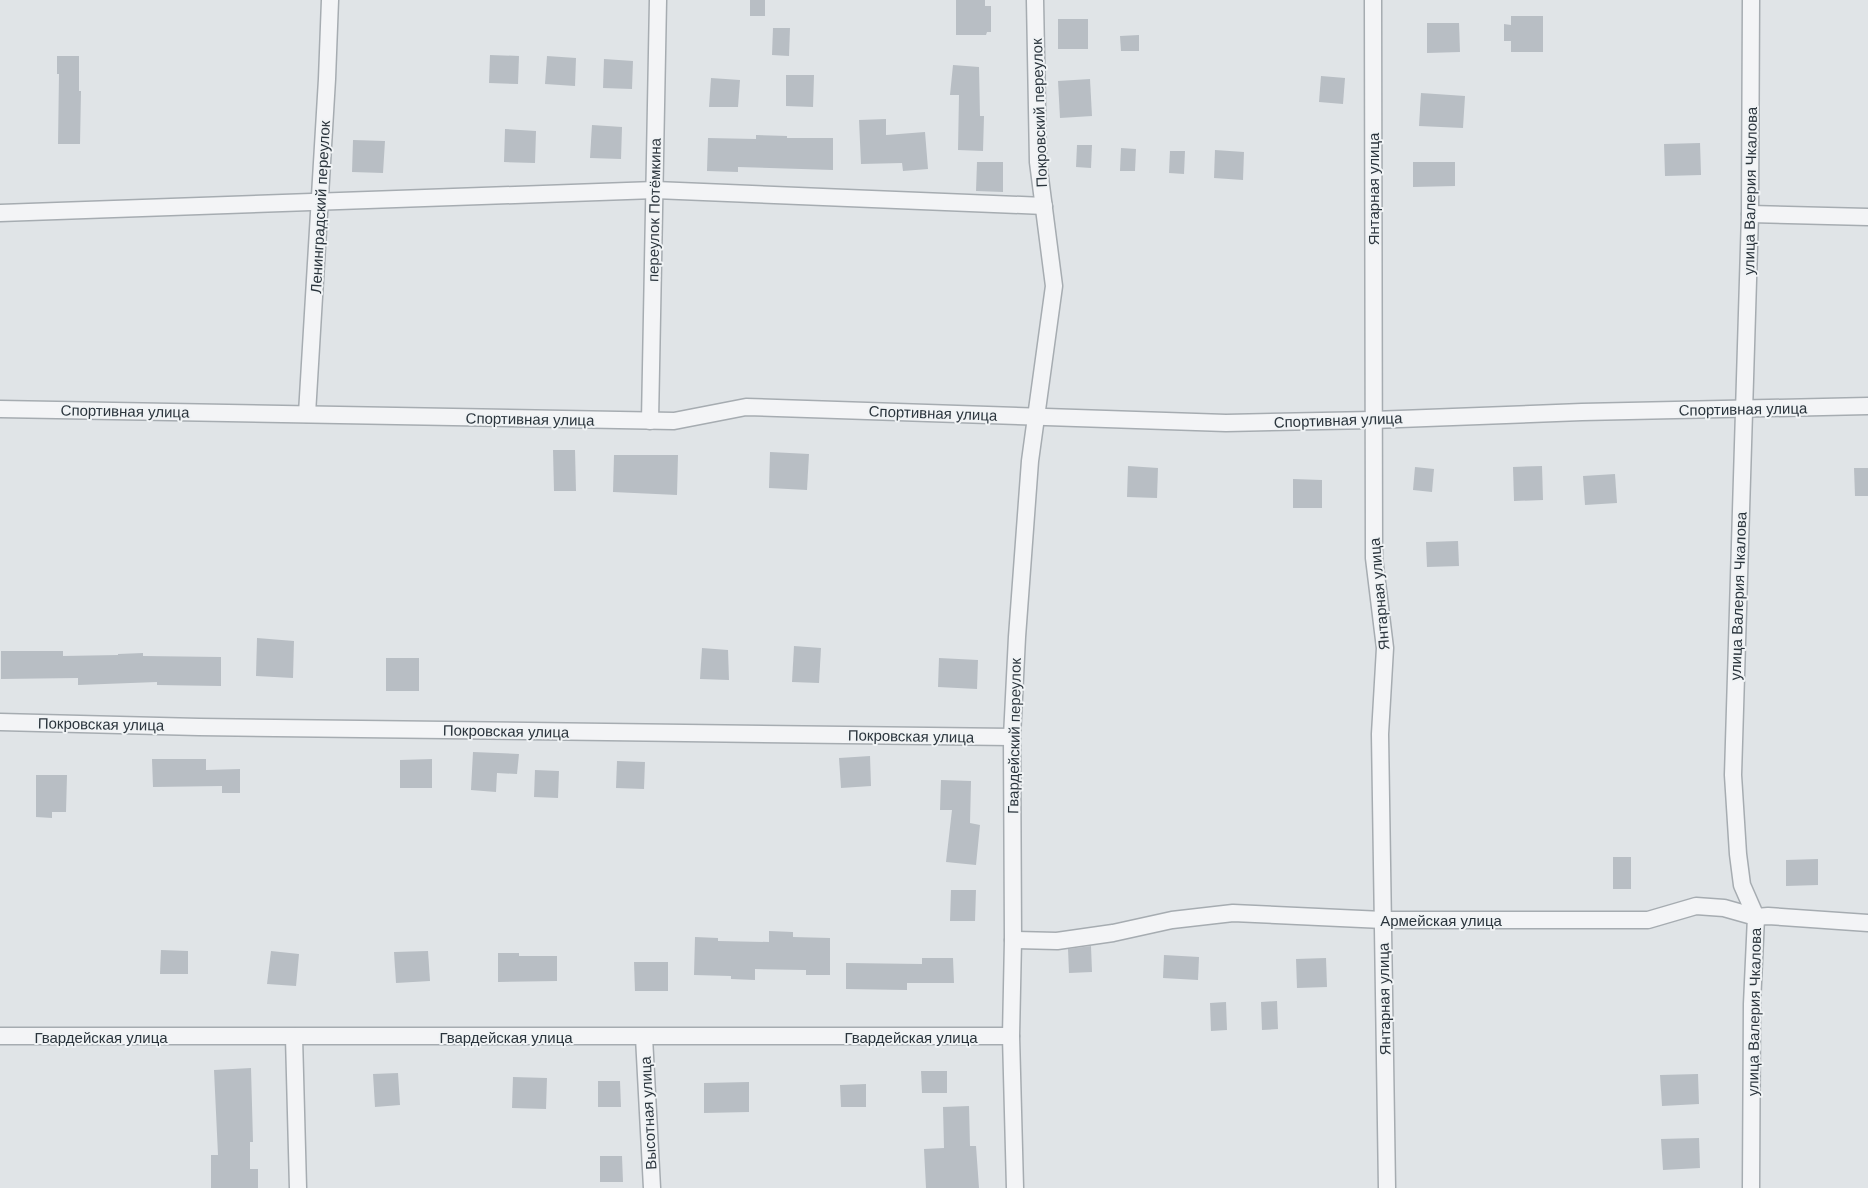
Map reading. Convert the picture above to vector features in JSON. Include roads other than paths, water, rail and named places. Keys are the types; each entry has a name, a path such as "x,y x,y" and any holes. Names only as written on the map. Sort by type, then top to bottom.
{"street":[{"name":"Ленинградский переулок","path":"308,414 330,0"},
{"name":"переулок Потёмкина","path":"650,421 658,0"},
{"name":"Покровский переулок","path":"1035,0 1038,162 1054,286"},
{"name":"Янтарная улица","path":"1373,0 1374,558 1385,648 1380,734 1387,1188"},
{"name":"улица Валерия Чкалова","path":"1751,0 1750,214 1733,775 1742,885 1756,917 1752,1004 1751,1188"},
{"path":"0,213 655,190 1044,206"},
{"path":"1750,214 1868,217"},
{"name":"Гвардейский переулок","path":"1015,1188 1011,1036 1013,940 1012,737 1030,461 1054,286"},
{"name":"Спортивная улица","path":"0,409 674,421 746,407 1226,423 1373,420 1582,412 1868,406"},
{"name":"Покровская улица","path":"0,722 199,727 1012,737"},
{"name":"Армейская улица","path":"1013,940 1066,939 1113,933 1172,920 1233,913 1383,920 1648,920 1696,906 1724,908 1756,917 1768,916 1868,923"},
{"name":"Гвардейская улица","path":"0,1036 1011,1036"},
{"path":"294,1037 298,1188"},
{"name":"Высотная улица","path":"644,1037 652,1188"}]}
